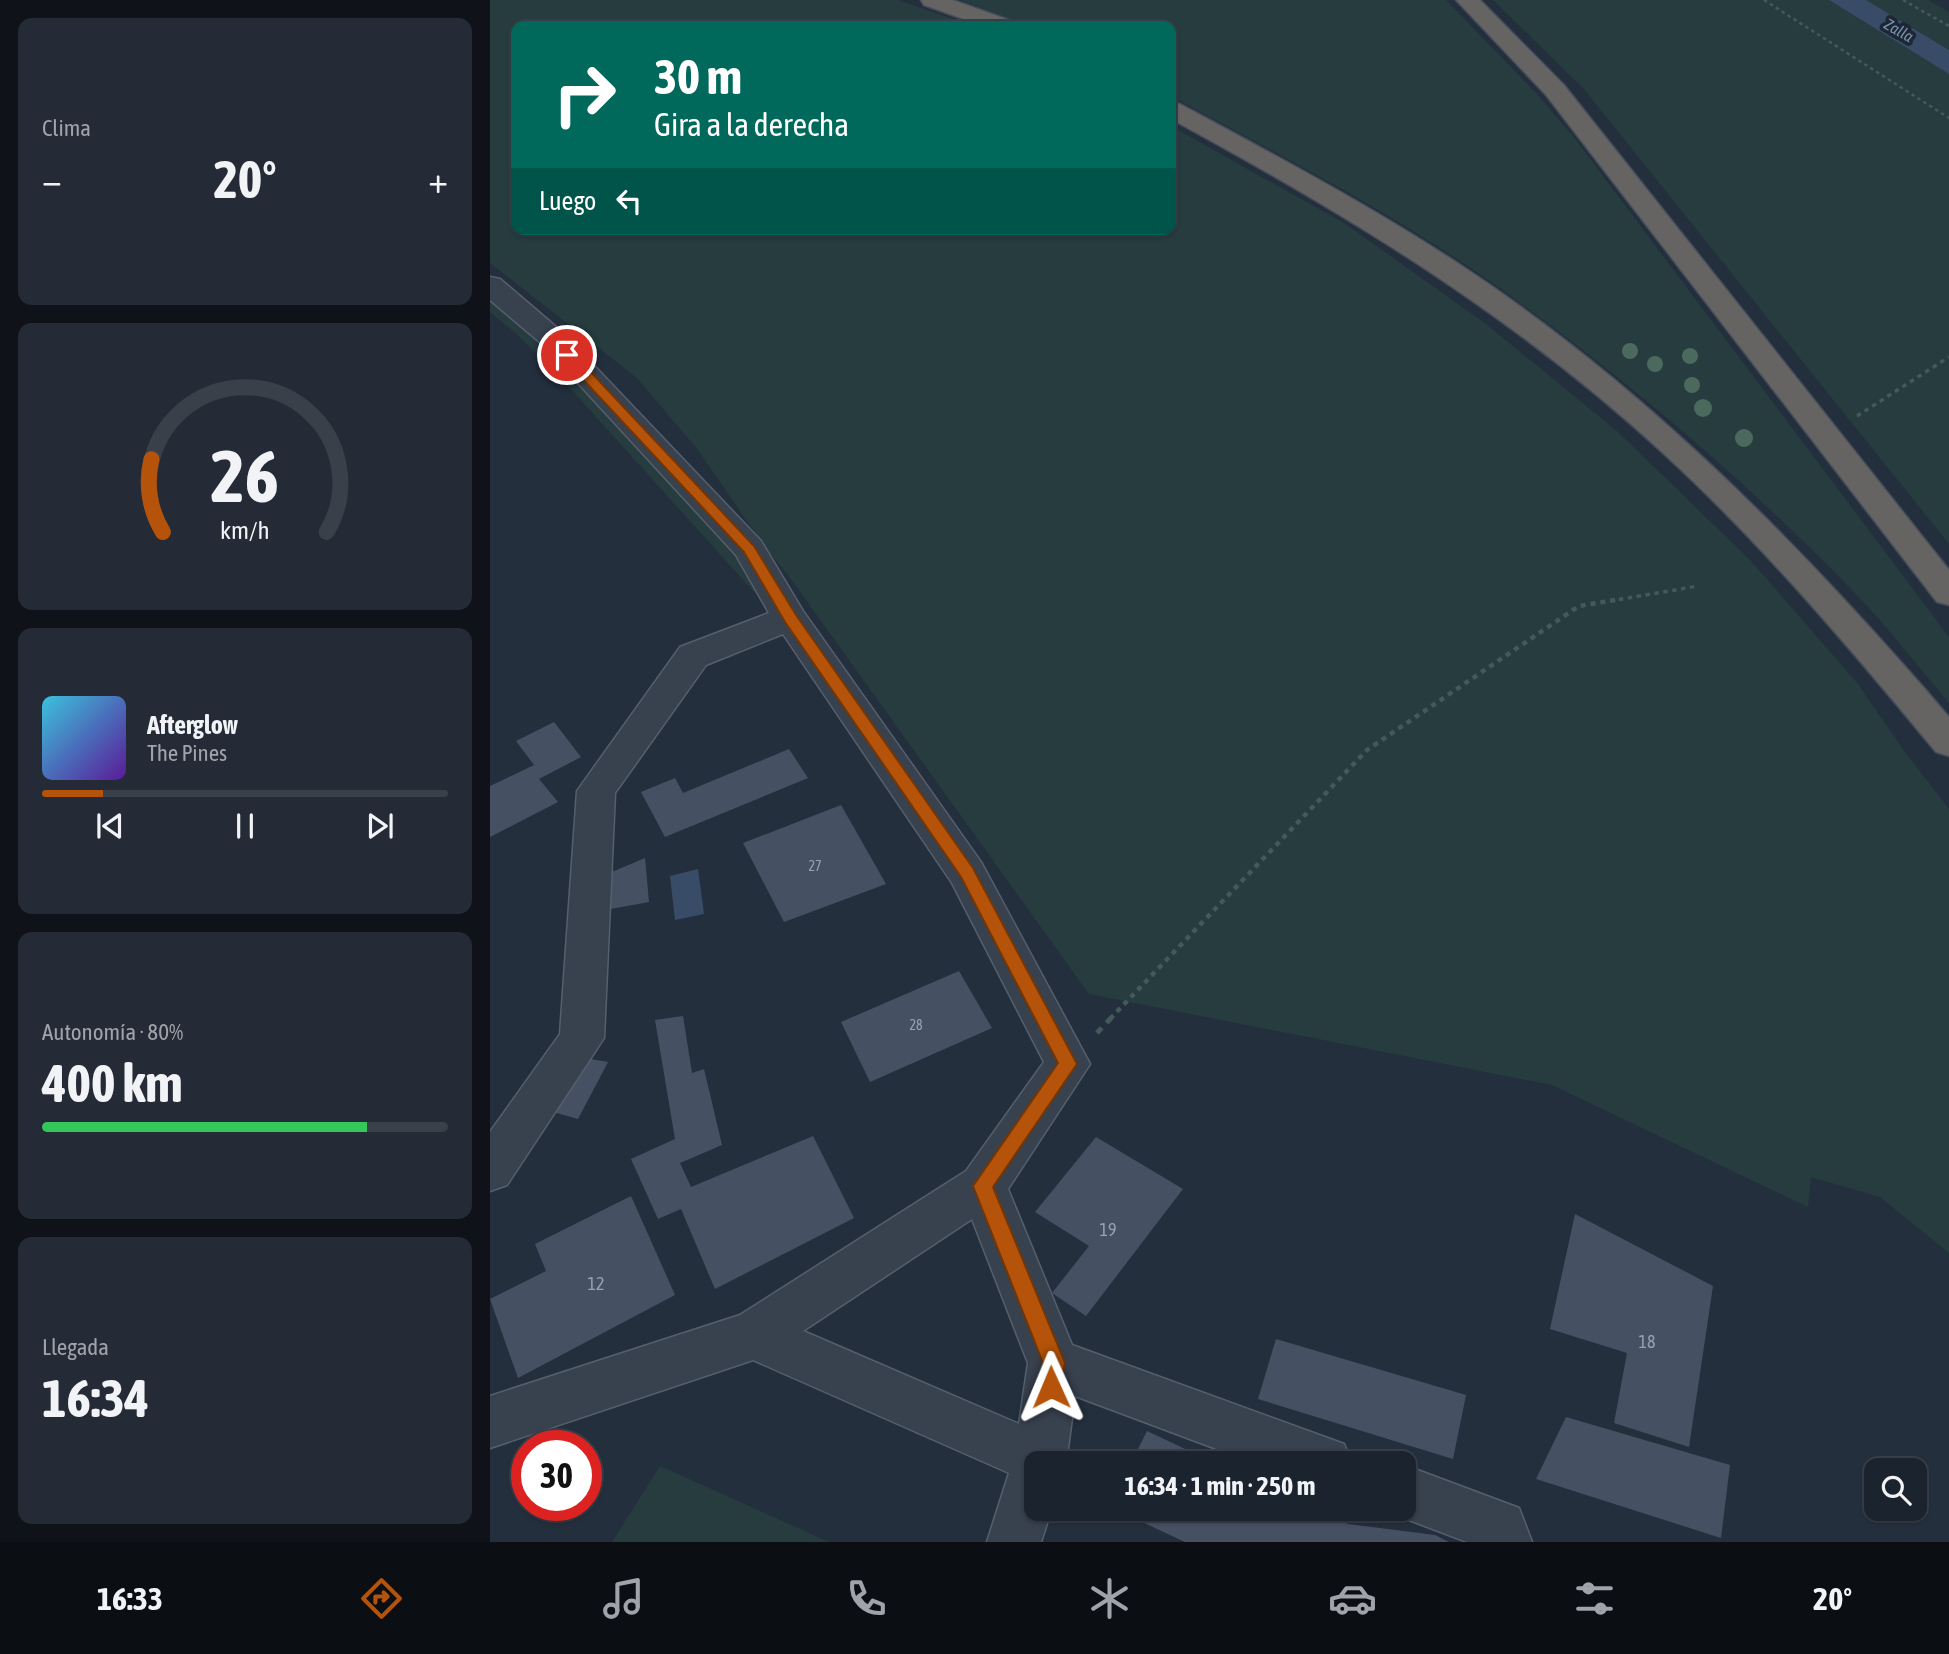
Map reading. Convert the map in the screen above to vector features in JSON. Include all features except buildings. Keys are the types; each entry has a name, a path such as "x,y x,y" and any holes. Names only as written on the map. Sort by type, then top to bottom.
{"highway":[{"path":"932,0 990,21"},
{"path":"1467,0 1555,90 1949,594"},
{"path":"1176,112 1299,179 1448,270 1535,332 1633,411 1719,489 1847,620 1949,742"}],"street":[{"path":"490,285 552,338 749,550 790,618 967,873 1068,1064 983,1186 754,1335 490,1422"},
{"path":"490,1170 582,1038 596,791 693,656 790,618"},
{"path":"983,1186 1054,1363 1040,1451"},
{"path":"754,1335 1024,1459"},
{"path":"1054,1363 1292,1451"},
{"path":"1416,1496 1500,1527 1505,1542"},
{"path":"1014,1542 1024,1510"}],"path":[{"path":"1764,0 1949,118"},
{"path":"1903,0 1949,26"},
{"path":"1826,436 1949,357"},
{"path":"1068,1064 1367,750 1579,606 1698,586"}],"green space":[{"path":"490,0 898,0 959,21 511,21 511,235 1176,235 1176,129 1344,223 1486,324 1617,431 1751,561 1858,684 1949,809 1949,1253 1880,1197 1811,1177 1808,1207 1552,1085 1089,994 788,575 767,550 698,450 637,378 490,263"},
{"path":"960,0 1446,0 1537,94 1573,136 1949,637 1949,703 1875,615 1808,545 1677,426 1585,352 1491,282 1414,231 1176,99 1176,21 1016,21"},
{"path":"1493,0 1829,0 1949,74 1949,544 1583,88"},
{"path":"1866,0 1928,0 1949,12 1949,50"},
{"path":"490,296 533,333 766,585 754,592 579,398 518,335 490,312"},
{"path":"660,1466 829,1542 612,1542"}],"water":[{"name":"Zalla","path":"1829,0 1866,0 1949,50 1949,74"},
{"path":"698,869 704,914 675,920 670,876"}],"route":[{"path":"567,355 749,550 790,618 967,873 1068,1064 983,1186 1054,1363 1051,1387"}]}
